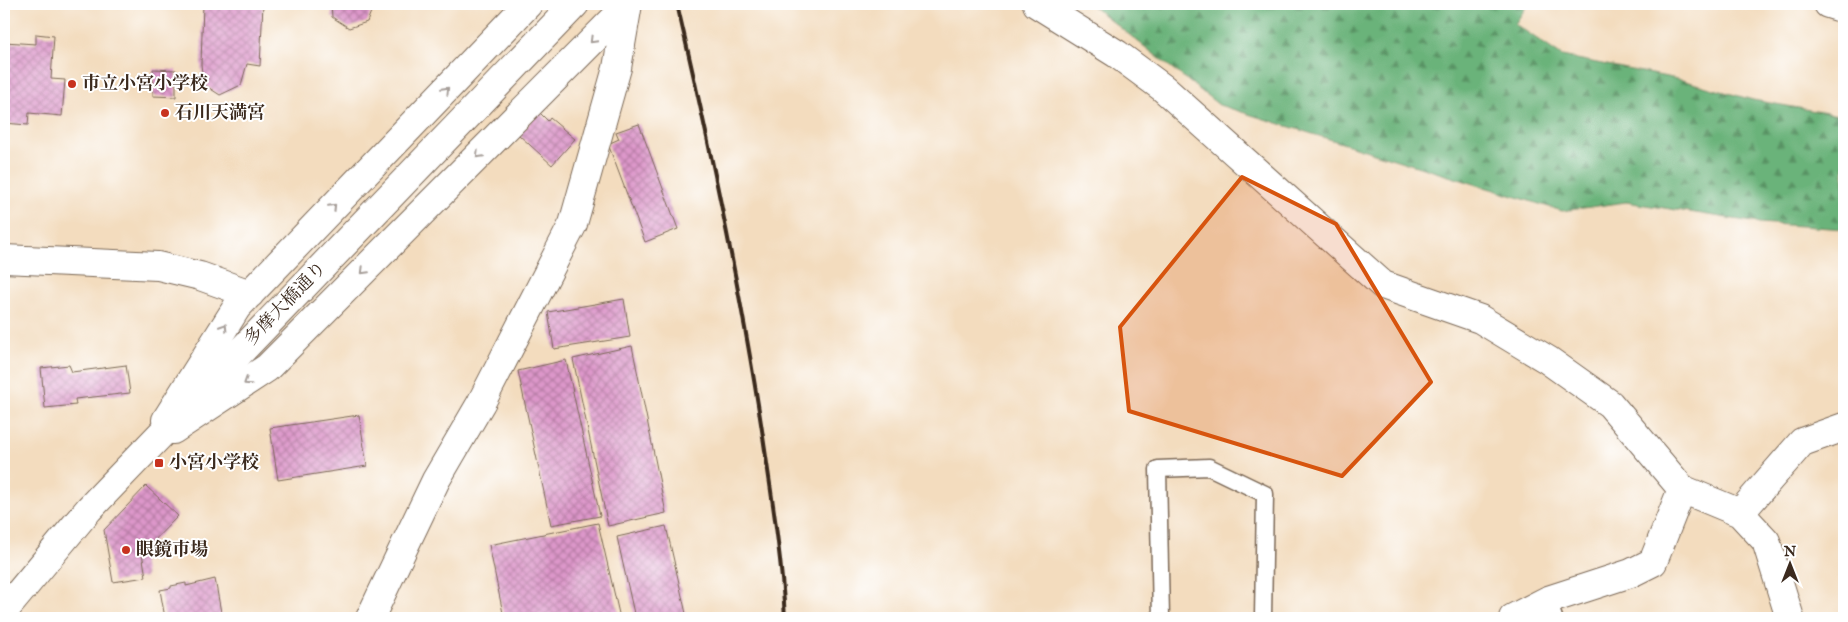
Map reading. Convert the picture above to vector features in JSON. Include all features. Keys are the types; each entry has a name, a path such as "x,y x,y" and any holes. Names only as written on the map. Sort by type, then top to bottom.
{"street":[{"path":"152,443 237,307 528,4"},
{"name":"多摩大橋通り","path":"4,611 89,508 575,4"},
{"path":"1037,4 1117,54 1163,88 1383,285 1480,319 1548,360 1610,404 1682,489 1740,513 1766,541 1790,618"},
{"path":"1828,4 1844,10"},
{"path":"152,443 267,368 628,5"},
{"path":"370,618 436,480 481,403 573,224 618,68 628,5"},
{"path":"4,259 158,266 200,276 250,294"},
{"path":"1740,513 1802,442 1844,427"},
{"path":"1513,618 1551,609 1654,562 1682,489"}],"lane":[{"path":"1161,618 1158,469 1209,467 1265,494 1263,618"}],"highlighted area":[{"path":"1242,177 1336,224 1431,382 1342,476 1129,411 1120,327"}],"green space":[{"path":"1090,4 1528,4 1515,24 1562,56 1682,80 1753,100 1844,116 1844,229 1759,223 1626,202 1562,211 1219,105"}],"building":[{"path":"203,4 263,4 260,66 247,64 241,85 220,95 203,84 201,64"},
{"path":"331,4 374,4 367,22 349,28 332,17"},
{"path":"36,34 54,36 51,79 65,80 62,116 29,113 28,125 4,123 4,42 36,44"},
{"path":"153,69 176,70 176,97 153,96"},
{"path":"539,112 548,121 550,118 575,139 552,165 519,135"},
{"path":"639,124 678,229 645,242 608,144 619,139 616,132"},
{"path":"624,299 630,337 554,349 548,312"},
{"path":"632,346 666,513 608,526 573,359"},
{"path":"566,360 600,516 551,525 518,371"},
{"path":"69,365 72,372 126,365 130,393 75,399 76,405 45,408 41,368"},
{"path":"359,415 367,466 278,480 270,428"},
{"path":"146,486 178,516 142,553 146,577 113,582 104,530"},
{"path":"598,523 620,618 504,618 489,545"},
{"path":"666,526 687,618 635,618 617,537"},
{"path":"215,579 222,618 165,618 160,590 186,583 186,586"}],"railway":[{"path":"677,4 715,173 748,343 775,517 785,618"}],"place":[{"name":"市立小宮小学校","path":"72,84"},
{"name":"石川天満宮","path":"165,113"},
{"name":"小宮小学校","path":"159,463"},
{"name":"眼鏡市場","path":"126,550"}]}
